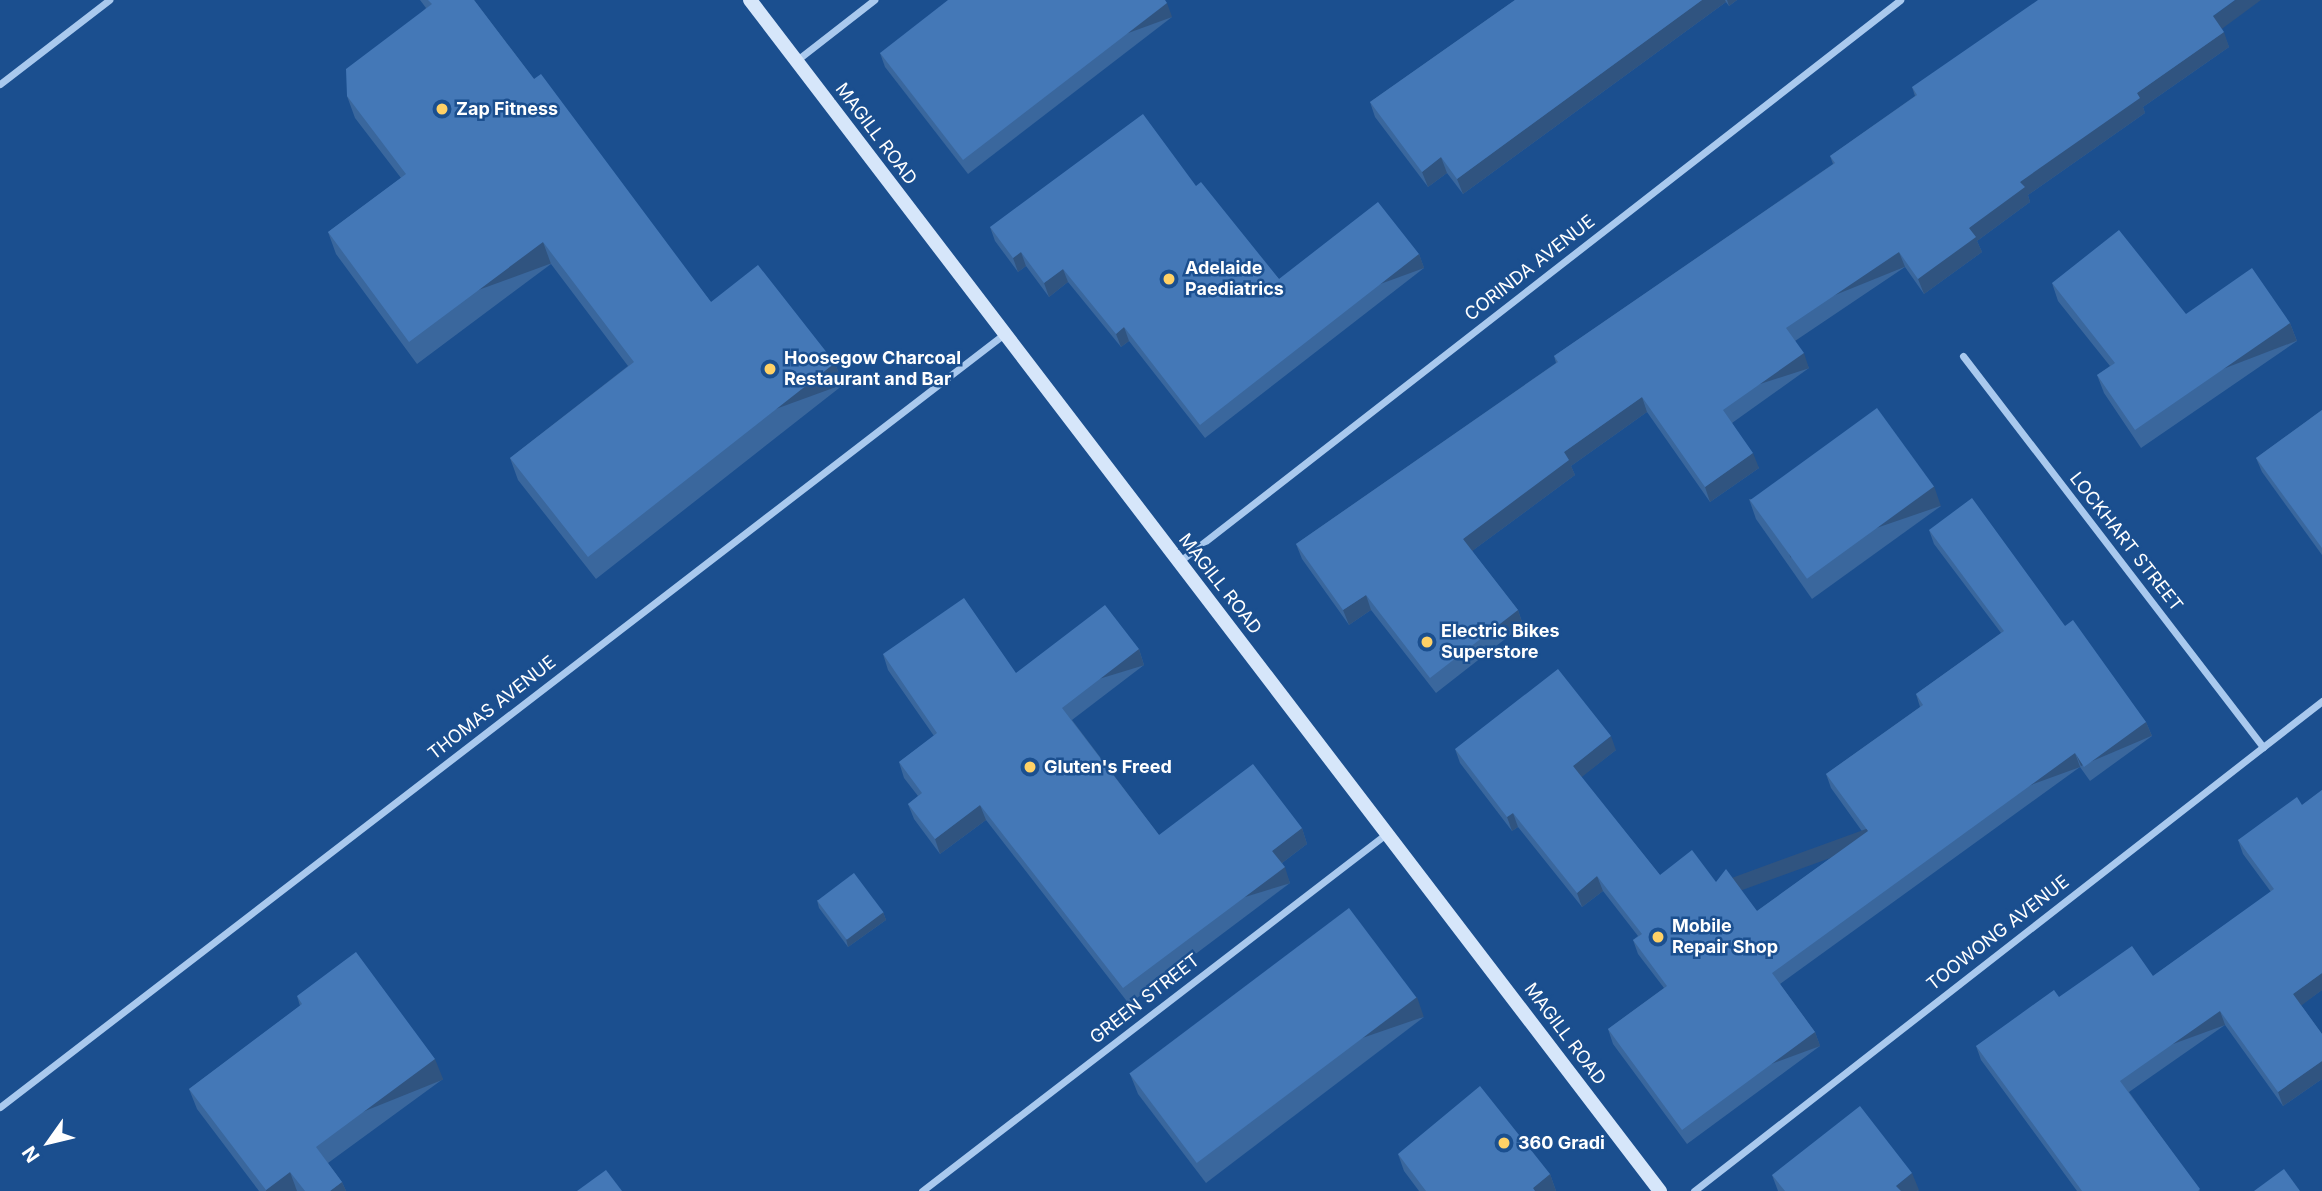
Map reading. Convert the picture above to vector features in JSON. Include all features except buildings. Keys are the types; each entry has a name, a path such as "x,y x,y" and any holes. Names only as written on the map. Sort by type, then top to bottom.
{"main road":[{"name":"MAGILL ROAD","path":"750,0 1003,335 1660,1191"}],"street":[{"path":"0,84 109,0"},
{"path":"796,61 874,0"},
{"name":"CORINDA AVENUE","path":"1179,562 1900,0"},
{"name":"THOMAS AVENUE","path":"0,1107 1003,335"},
{"name":"LOCKHART STREET","path":"1963,356 2263,747"},
{"name":"TOOWONG AVENUE","path":"1694,1191 2322,701"},
{"name":"GREEN STREET","path":"922,1191 1387,833"}],"place":[{"name":"Zap Fitness","path":"442,109"},
{"name":"Adelaide Paediatrics","path":"1169,279"},
{"name":"Hoosegow Charcoal Restaurant and Bar","path":"770,369"},
{"name":"Electric Bikes Superstore","path":"1427,642"},
{"name":"Gluten's Freed","path":"1030,767"},
{"name":"Mobile Repair Shop","path":"1658,937"},
{"name":"360 Gradi","path":"1504,1143"}]}
